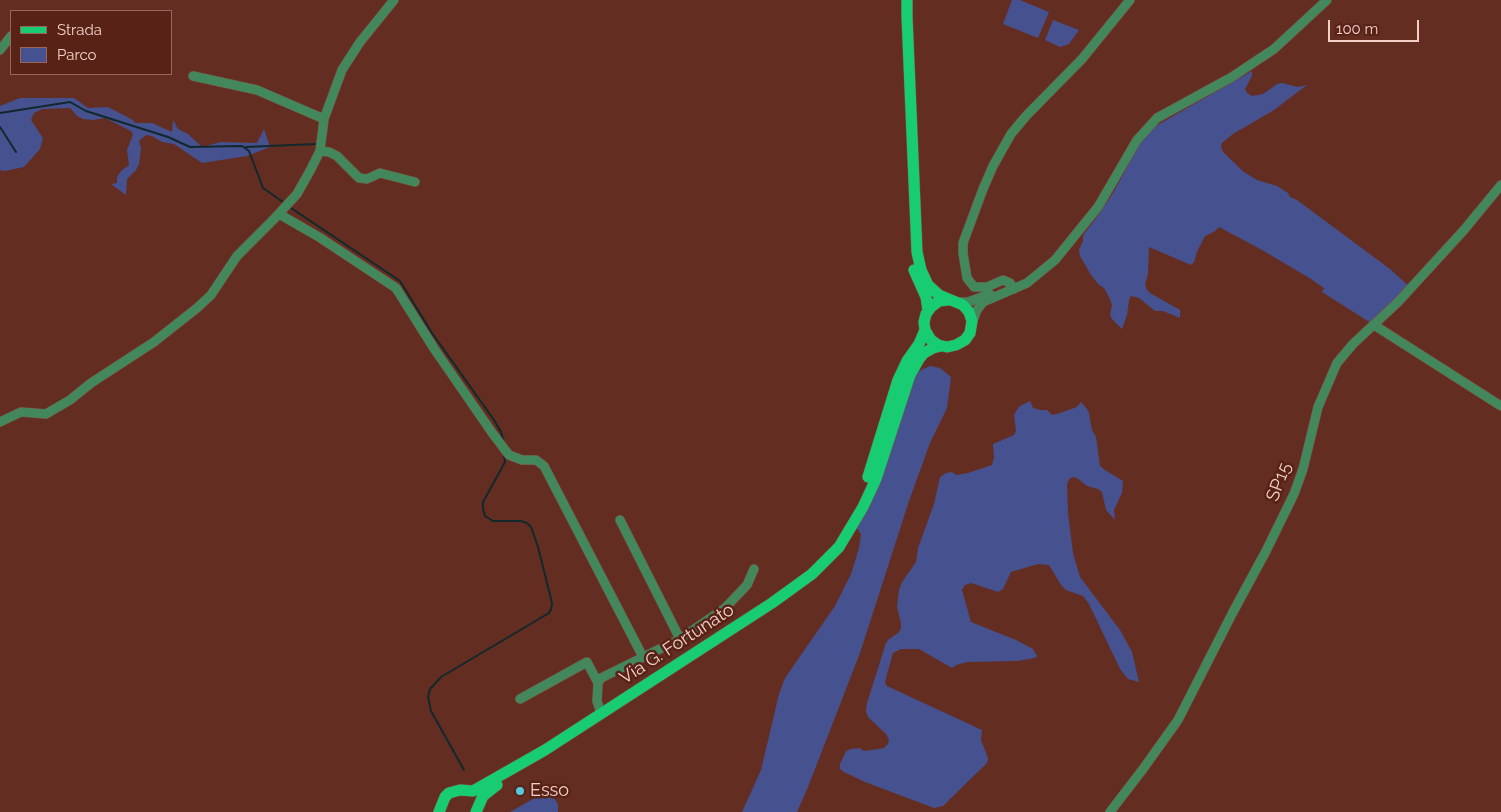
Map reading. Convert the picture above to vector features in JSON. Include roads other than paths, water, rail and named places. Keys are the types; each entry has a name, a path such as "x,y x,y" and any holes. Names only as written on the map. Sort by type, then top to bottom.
{"main road":[{"path":"908,0 907,17 915,233 921,270 928,285 934,292 954,301 969,312 972,326 968,336 961,343 952,347 941,346 931,340 925,330 924,322 928,310 926,297 915,276 913,267 915,233"},
{"path":"928,310 939,301 954,301"},
{"name":"Via G. Fortunato","path":"824,562 851,522 858,507 898,380 907,361 922,340 925,330"},
{"name":"Via G. Fortunato","path":"545,750 772,603 812,574 840,547 863,507 876,479 914,367 924,353 941,346"},
{"path":"441,811 443,802 449,793 460,790 473,791 483,787 545,750"},
{"path":"476,810 483,796 545,750"},
{"path":"465,791 474,798 476,810"}],"street":[{"path":"0,422 21,412 46,414 70,400 154,342 211,295 237,256 297,194 320,151 324,120 342,70 360,42 394,0"},
{"path":"1009,290 1010,283 1003,280 987,287 974,287 967,278 962,253 963,243 983,189 993,166 1011,134 1082,59 1130,0"},
{"path":"972,326 979,306 986,300 1027,283 1055,260 1098,207 1136,140 1157,118 1232,77 1274,49 1327,0"},
{"path":"0,50 10,37"},
{"path":"193,76 257,90 324,120"},
{"path":"320,151 329,152 337,156 360,178 367,179 380,173 415,182"},
{"name":"SP15","path":"1110,812 1144,769 1178,720 1266,552 1294,494 1303,469 1318,407 1337,363 1353,344 1398,302 1464,230 1501,185"},
{"path":"279,214 319,237 396,288 435,350 500,443 508,452 522,460 536,460 544,466 643,657"},
{"path":"954,301 968,302 986,294 1009,290"},
{"path":"1374,325 1501,406"},
{"path":"620,520 680,639"},
{"path":"598,683 602,678 680,639 725,608 747,585 754,568"},
{"path":"520,700 586,662 598,683 597,701 601,713"}],"waterway":[{"path":"0,113 70,102 86,111 168,137 190,147 242,146 249,151 263,188 283,202"},
{"path":"0,127 16,152"},
{"path":"246,147 316,144"},
{"path":"291,208 400,281 432,333 494,420 504,442"},
{"path":"464,770 431,711 428,697 430,689 441,677 549,613 552,603 531,527 521,521 493,521 485,516 483,502 505,462 504,454"}],"place":[{"name":"Esso","path":"520,791"}]}
